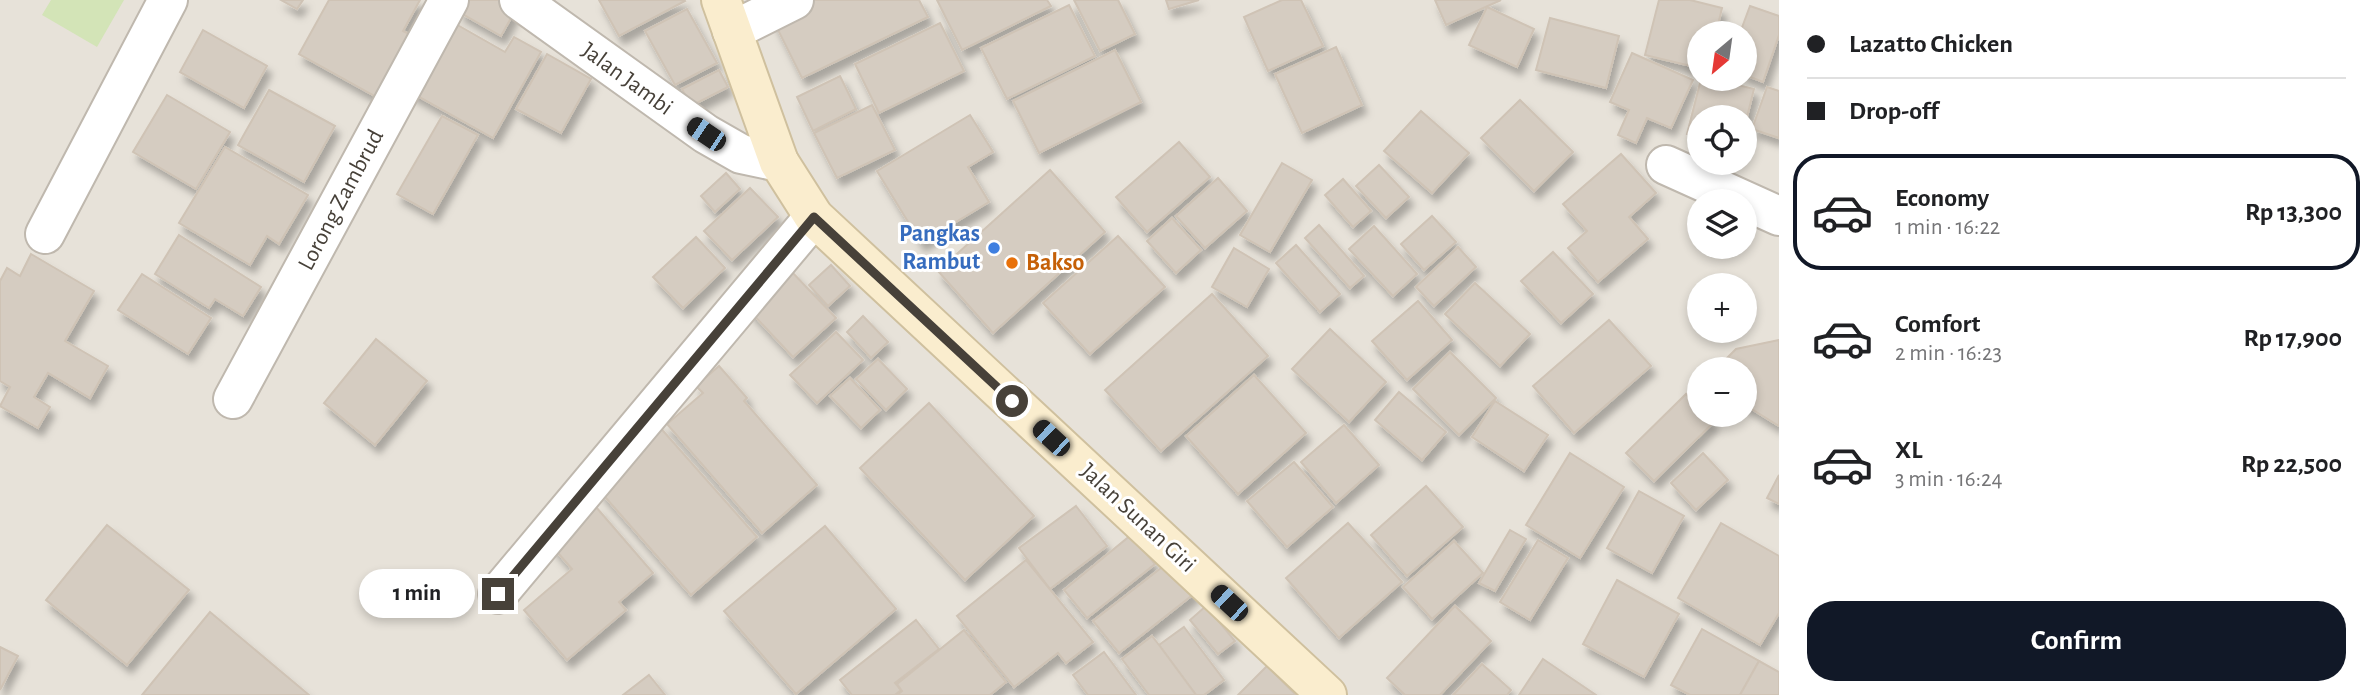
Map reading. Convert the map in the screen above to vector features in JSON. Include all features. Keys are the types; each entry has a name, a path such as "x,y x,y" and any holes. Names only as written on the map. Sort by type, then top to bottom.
{"street":[{"path":"45,234 168,0"},
{"name":"Lorong Zambrud","path":"233,399 449,0"},
{"name":"Jalan Jambi","path":"519,0 706,134 741,154 779,162"},
{"path":"727,16 794,0"},
{"name":"Jalan Sunan Giri","path":"727,16 779,162 814,217 1327,695"},
{"path":"1666,165 1779,216"},
{"path":"498,594 814,217"}],"shaded area":[{"path":"0,0 1779,0 1779,695 0,695"}],"green space":[{"path":"51,0 124,0 97,47 42,15"}],"building":[{"path":"281,0 303,0 297,9"},
{"path":"329,0 420,0 403,31 415,37 380,99 299,54"},
{"path":"465,0 500,0 516,9 501,36 459,12"},
{"path":"599,0 684,0 685,1 619,36"},
{"path":"804,0 919,0 928,17 802,78 771,16"},
{"path":"937,0 1047,0 1051,6 962,50"},
{"path":"1074,0 1118,0 1135,34 1100,51"},
{"path":"1166,0 1199,0 1169,9"},
{"path":"1282,0 1301,0 1323,46 1268,71 1244,17"},
{"path":"1435,0 1501,0 1446,25"},
{"path":"1659,0 1690,0 1722,8 1719,21 1687,21 1687,65 1645,55"},
{"path":"1069,5 1095,56 1007,99 981,48"},
{"path":"1750,6 1779,16 1779,35 1763,82 1757,80 1757,21 1744,21"},
{"path":"1487,7 1534,29 1517,67 1469,45"},
{"path":"687,9 717,63 675,85 645,31"},
{"path":"1550,18 1619,36 1606,88 1536,70"},
{"path":"447,19 505,52 514,37 541,52 493,138 407,90"},
{"path":"940,23 964,71 879,113 855,64"},
{"path":"203,30 267,66 244,108 180,72"},
{"path":"1336,47 1362,105 1302,133 1275,74"},
{"path":"1115,50 1141,102 1039,153 1013,101"},
{"path":"1632,53 1687,77 1688,91 1671,128 1647,118 1636,143 1618,135 1629,110 1610,102"},
{"path":"547,54 591,79 561,133 516,109"},
{"path":"719,70 728,87 691,106 682,89"},
{"path":"840,76 856,109 813,131 797,97"},
{"path":"1767,87 1779,91 1779,138 1757,131 1757,115"},
{"path":"269,90 335,126 304,182 238,145"},
{"path":"1698,91 1754,91 1750,105 1694,105"},
{"path":"167,95 230,132 196,189 133,152"},
{"path":"1520,100 1573,152 1534,191 1481,138"},
{"path":"872,105 895,150 837,178 814,133"},
{"path":"1421,111 1469,153 1432,193 1384,151"},
{"path":"970,115 993,152 968,167 989,202 921,243 877,171"},
{"path":"442,116 478,135 433,214 397,194"},
{"path":"1179,142 1210,177 1147,232 1116,197"},
{"path":"225,147 308,195 279,244 267,236 250,265 179,223"},
{"path":"1621,154 1656,193 1629,217 1648,239 1598,282 1568,248 1587,231 1563,204"},
{"path":"1282,163 1312,180 1270,252 1240,235"},
{"path":"1379,165 1409,197 1386,218 1356,186"},
{"path":"1050,170 1105,232 993,333 938,271"},
{"path":"726,173 740,189 715,212 701,196"},
{"path":"1218,178 1247,211 1205,248 1176,216"},
{"path":"1343,179 1371,211 1353,227 1325,195"},
{"path":"750,188 778,217 732,260 704,231"},
{"path":"1432,216 1456,242 1424,270 1401,244"},
{"path":"1172,218 1201,250 1176,273 1147,241"},
{"path":"1319,225 1364,276 1350,288 1305,238"},
{"path":"1374,226 1417,274 1393,296 1349,249"},
{"path":"179,235 261,287 243,316 215,299 209,308 155,274"},
{"path":"1118,236 1165,287 1090,354 1043,303"},
{"path":"696,237 725,268 683,308 653,277"},
{"path":"1296,245 1340,294 1320,312 1276,263"},
{"path":"1458,247 1476,267 1434,306 1416,287"},
{"path":"1234,248 1269,269 1247,307 1212,287"},
{"path":"1553,252 1593,294 1561,323 1521,281"},
{"path":"31,254 94,291 65,341 108,366 90,398 48,373 34,397 50,407 38,428 0,406 10,387 0,381 0,281 7,268 20,276"},
{"path":"831,265 850,286 828,306 809,285"},
{"path":"790,270 836,318 793,357 748,309"},
{"path":"142,274 211,318 188,354 118,310"},
{"path":"1475,283 1530,334 1500,366 1445,314"},
{"path":"1212,294 1268,356 1161,451 1105,390"},
{"path":"1418,301 1452,340 1407,380 1372,341"},
{"path":"863,316 888,342 871,358 847,332"},
{"path":"1609,320 1651,366 1574,433 1533,386"},
{"path":"1330,329 1386,382 1349,422 1292,369"},
{"path":"836,332 863,360 817,403 790,375"},
{"path":"376,339 427,381 375,445 324,403"},
{"path":"1779,340 1779,426 1757,412 1757,357 1728,357 1736,349"},
{"path":"1450,352 1496,398 1459,435 1413,389"},
{"path":"878,359 907,389 886,410 856,379"},
{"path":"719,366 747,398 744,401 817,485 762,533 667,424 703,393 696,386"},
{"path":"1254,375 1306,433 1238,494 1186,436"},
{"path":"850,378 880,410 861,428 830,396"},
{"path":"1399,392 1446,432 1422,460 1375,420"},
{"path":"1686,394 1687,427 1709,427 1654,481 1626,453"},
{"path":"1495,401 1548,435 1524,471 1472,437"},
{"path":"929,403 1034,516 965,580 860,468"},
{"path":"657,424 757,537 691,595 599,490 641,454 632,445"},
{"path":"1344,425 1379,465 1336,503 1301,462"},
{"path":"1570,453 1624,487 1580,558 1526,525"},
{"path":"1703,453 1728,480 1696,510 1671,483"},
{"path":"1294,462 1333,507 1287,547 1247,501"},
{"path":"1779,475 1779,504 1767,498"},
{"path":"1426,486 1463,527 1407,576 1371,535"},
{"path":"1639,491 1684,516 1652,573 1607,548"},
{"path":"1076,506 1107,546 1050,589 1019,548"},
{"path":"596,507 653,573 619,602 626,610 567,660 524,610 572,569 551,545"},
{"path":"1348,523 1402,582 1339,638 1286,578"},
{"path":"1721,523 1779,556 1779,613 1760,645 1678,598"},
{"path":"107,525 189,590 127,665 46,600"},
{"path":"825,526 896,609 796,694 724,611"},
{"path":"1510,530 1526,539 1495,591 1479,583"},
{"path":"1131,535 1155,564 1087,618 1064,590"},
{"path":"1538,540 1568,558 1530,620 1500,602"},
{"path":"1454,541 1483,573 1432,619 1403,587"},
{"path":"1026,560 1093,642 1066,663 1058,653 1014,687 957,616"},
{"path":"1170,561 1195,593 1119,653 1093,621"},
{"path":"1617,580 1679,614 1644,677 1583,644"},
{"path":"1206,606 1235,641 1218,654 1190,620"},
{"path":"1455,606 1491,641 1440,695 1405,695 1387,678"},
{"path":"210,612 309,695 142,695"},
{"path":"916,620 939,649 895,683 901,690 895,695 852,695 840,680"},
{"path":"1184,627 1224,680 1204,695 1196,695 1159,645"},
{"path":"1702,629 1759,661 1740,695 1690,695 1671,685"},
{"path":"964,630 1006,682 990,695 897,695 902,691 897,684"},
{"path":"1152,636 1196,695 1149,695 1122,659"},
{"path":"0,647 18,656 0,690"},
{"path":"1104,652 1136,695 1088,695 1073,675"},
{"path":"1543,659 1596,695 1519,695"},
{"path":"1759,661 1779,672 1779,695 1740,695"},
{"path":"1482,664 1511,690 1507,695 1453,695"},
{"path":"1267,666 1296,695 1238,695"},
{"path":"649,675 665,695 623,695"}],"place":[{"name":"Pangkas Rambut","path":"994,248"},
{"name":"Bakso","path":"1012,263"}],"route":[{"path":"498,594 814,217 1012,401"}]}
